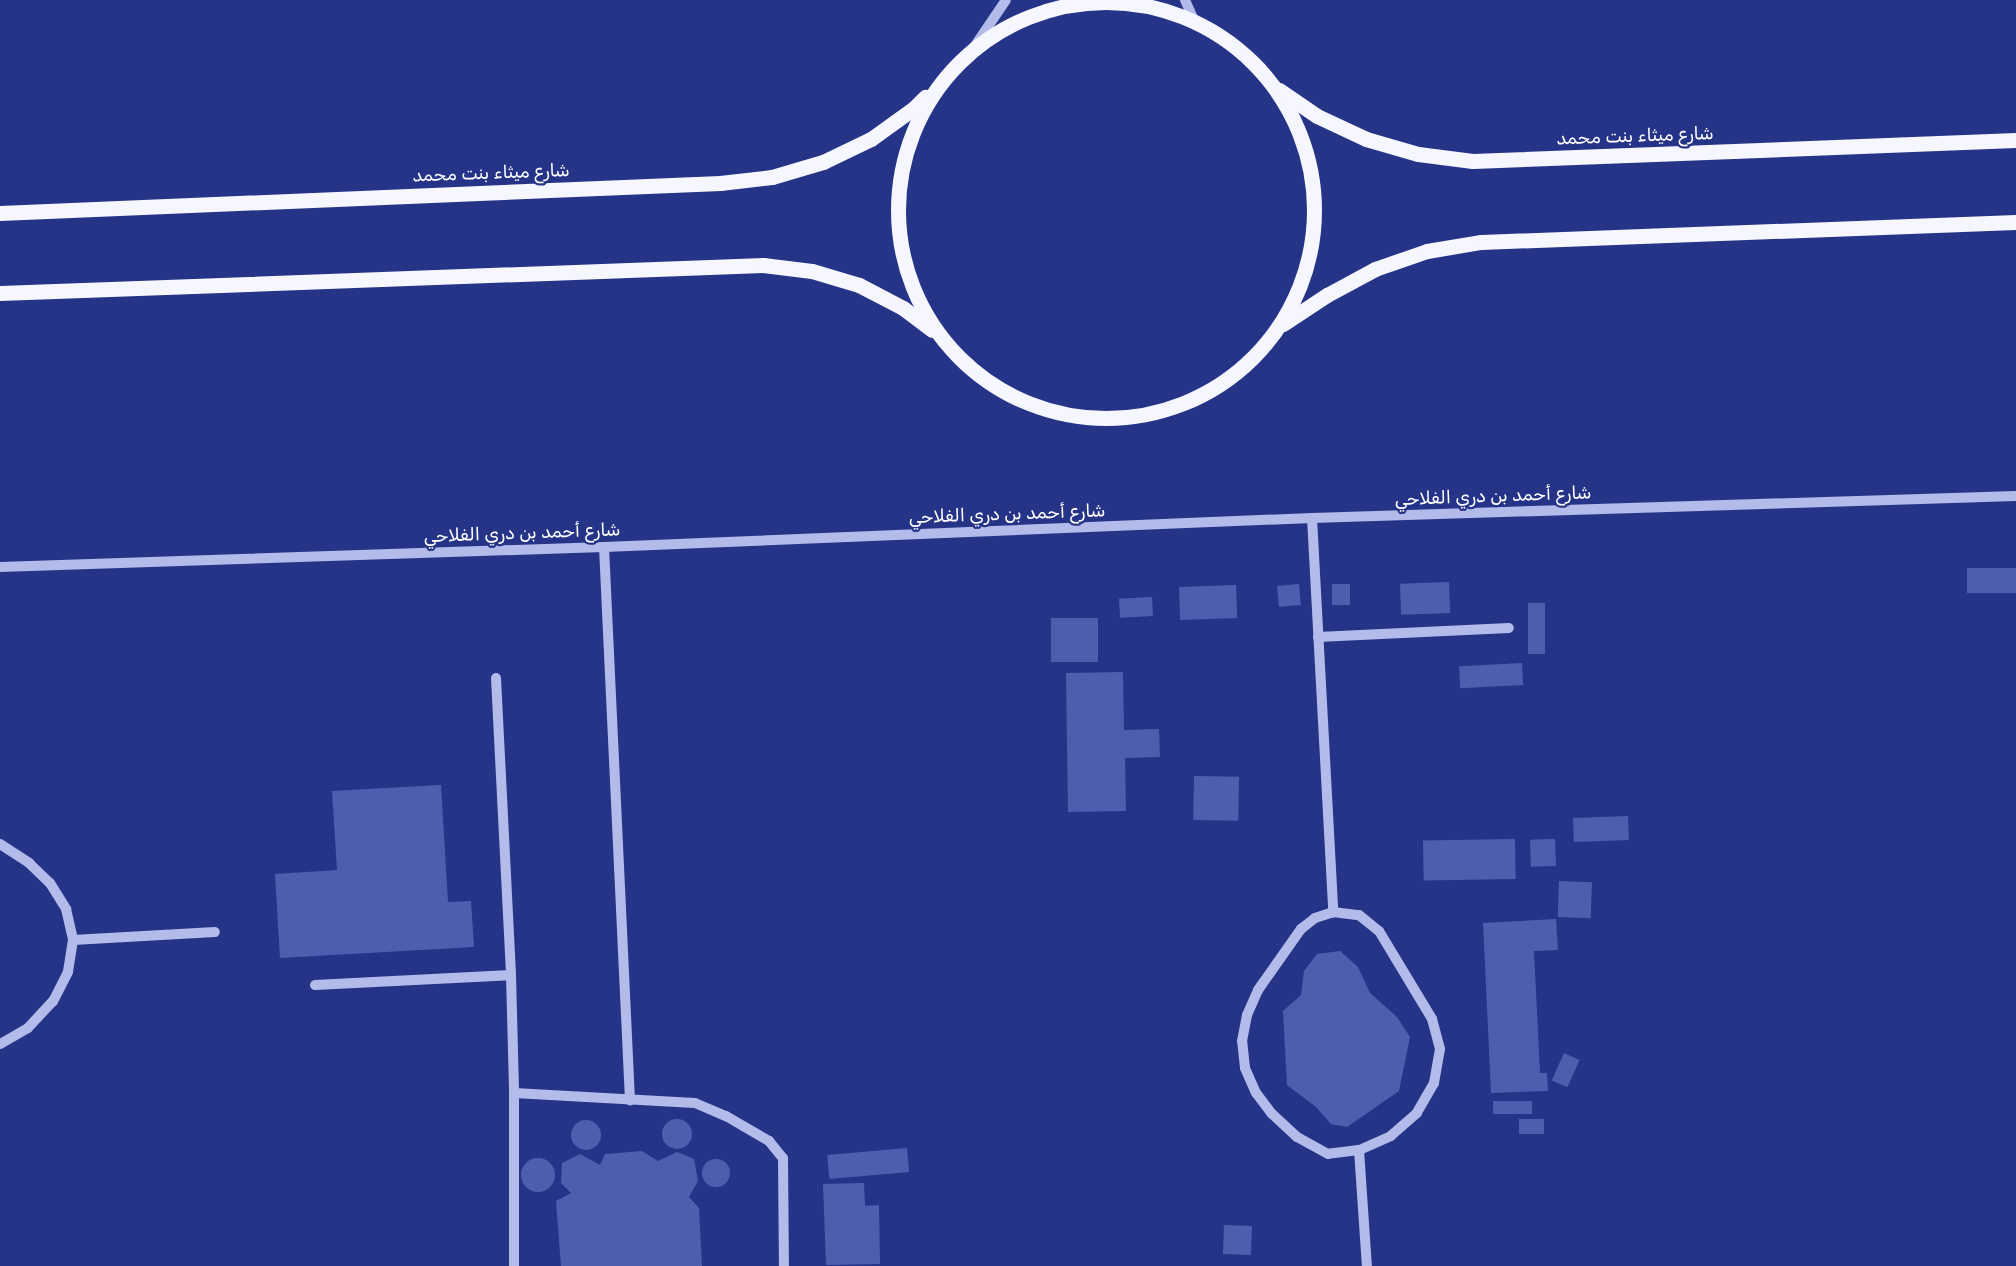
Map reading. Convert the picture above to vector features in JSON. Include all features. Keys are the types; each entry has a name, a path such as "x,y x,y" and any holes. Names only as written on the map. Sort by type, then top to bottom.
{"main road":[{"path":"1096,3 1130,4 1163,11 1195,22 1224,39 1250,60 1272,85 1292,116 1305,150 1313,186 1315,222 1309,259 1298,293 1281,325 1260,351 1236,373 1209,391 1169,408 1115,418 1082,417 1050,410 1019,399 990,383 964,363 942,338 922,308 908,274 900,239 898,203 902,167 912,132 929,99 950,71 972,50 1020,21 1063,7 1096,3"},
{"name":"شارع ميثاء بنت محمد","path":"0,213 720,183 772,177 823,162 871,139 914,108 950,71"},
{"name":"شارع ميثاء بنت محمد","path":"1272,85 1317,116 1366,139 1418,154 1473,161 2016,140"},
{"path":"1281,325 1327,294 1375,269 1427,251 1481,242 2016,222"},
{"path":"0,293 763,265 812,271 859,285 903,308 942,338"}],"street":[{"path":"972,50 1006,0"},
{"path":"1185,0 1195,22"},
{"name":"شارع أحمد بن دري الفلاحي","path":"0,567 604,547 1312,518 2016,496"},
{"path":"1312,518 1333,912"},
{"path":"604,547 630,1100"},
{"path":"1318,637 1509,628"},
{"path":"496,678 511,975 514,1093 513,1266"},
{"path":"0,844 30,863 50,883 66,909 73,940 68,972 53,1001 28,1028 0,1044"},
{"path":"1333,912 1359,915 1379,931 1432,1018 1440,1049 1434,1083 1417,1113 1391,1137 1359,1150 1328,1154 1297,1137 1272,1114 1256,1093 1245,1068 1244,1032 1247,1014 1258,990 1300,929 1315,918 1333,912"},
{"path":"73,940 214,932"},
{"path":"315,985 511,975"},
{"path":"514,1093 695,1103 726,1116 778,1149 783,1158 784,1169 784,1266"},
{"path":"1359,1150 1367,1266"}],"building":[{"path":"1967,568 2016,568 2016,593 1967,593"},
{"path":"1449,582 1450,613 1401,615 1400,584"},
{"path":"1299,584 1301,605 1279,607 1277,586"},
{"path":"1332,584 1350,584 1350,605 1332,605"},
{"path":"1236,585 1237,618 1180,620 1179,587"},
{"path":"1152,597 1153,616 1120,618 1119,599"},
{"path":"1528,603 1545,603 1545,654 1528,654"},
{"path":"1051,618 1098,618 1098,662 1051,662"},
{"path":"1522,663 1523,685 1460,688 1459,666"},
{"path":"1123,672 1124,730 1159,729 1160,757 1125,758 1126,811 1068,812 1066,673"},
{"path":"1194,776 1239,777 1238,821 1193,820"},
{"path":"441,785 448,902 471,901 474,947 280,958 275,874 337,870 332,791"},
{"path":"1628,816 1629,840 1574,842 1573,818"},
{"path":"1515,839 1516,879 1424,881 1423,841"},
{"path":"1555,839 1556,866 1531,867 1530,840"},
{"path":"1559,881 1592,882 1591,918 1558,917"},
{"path":"1556,919 1558,950 1534,951 1540,1073 1547,1073 1548,1091 1491,1093 1483,923"},
{"path":"1340,951 1358,967 1370,993 1397,1017 1410,1037 1399,1091 1347,1127 1331,1124 1316,1107 1287,1085 1283,1011 1301,995 1304,971 1317,954"},
{"path":"1564,1053 1580,1060 1567,1087 1552,1080"},
{"path":"1493,1101 1532,1101 1532,1114 1493,1114"},
{"path":"677,1119 683,1120 691,1128 691,1140 683,1148 677,1149 671,1148 663,1140 662,1134 663,1128 671,1120"},
{"path":"1519,1119 1544,1119 1544,1134 1519,1134"},
{"path":"586,1120 597,1124 601,1135 597,1146 586,1150 575,1146 571,1135 575,1124"},
{"path":"907,1148 909,1172 829,1179 827,1155"},
{"path":"642,1151 658,1161 677,1152 694,1159 698,1181 689,1197 699,1208 702,1266 561,1266 556,1201 571,1193 561,1183 562,1163 580,1154 600,1165 605,1154"},
{"path":"538,1158 550,1163 555,1175 550,1187 538,1192 526,1187 521,1175 526,1163"},
{"path":"716,1159 726,1163 730,1173 726,1183 716,1187 706,1183 702,1173 706,1163"},
{"path":"864,1183 865,1206 879,1205 880,1264 826,1265 823,1184"},
{"path":"1224,1225 1252,1226 1251,1255 1223,1254"}]}
